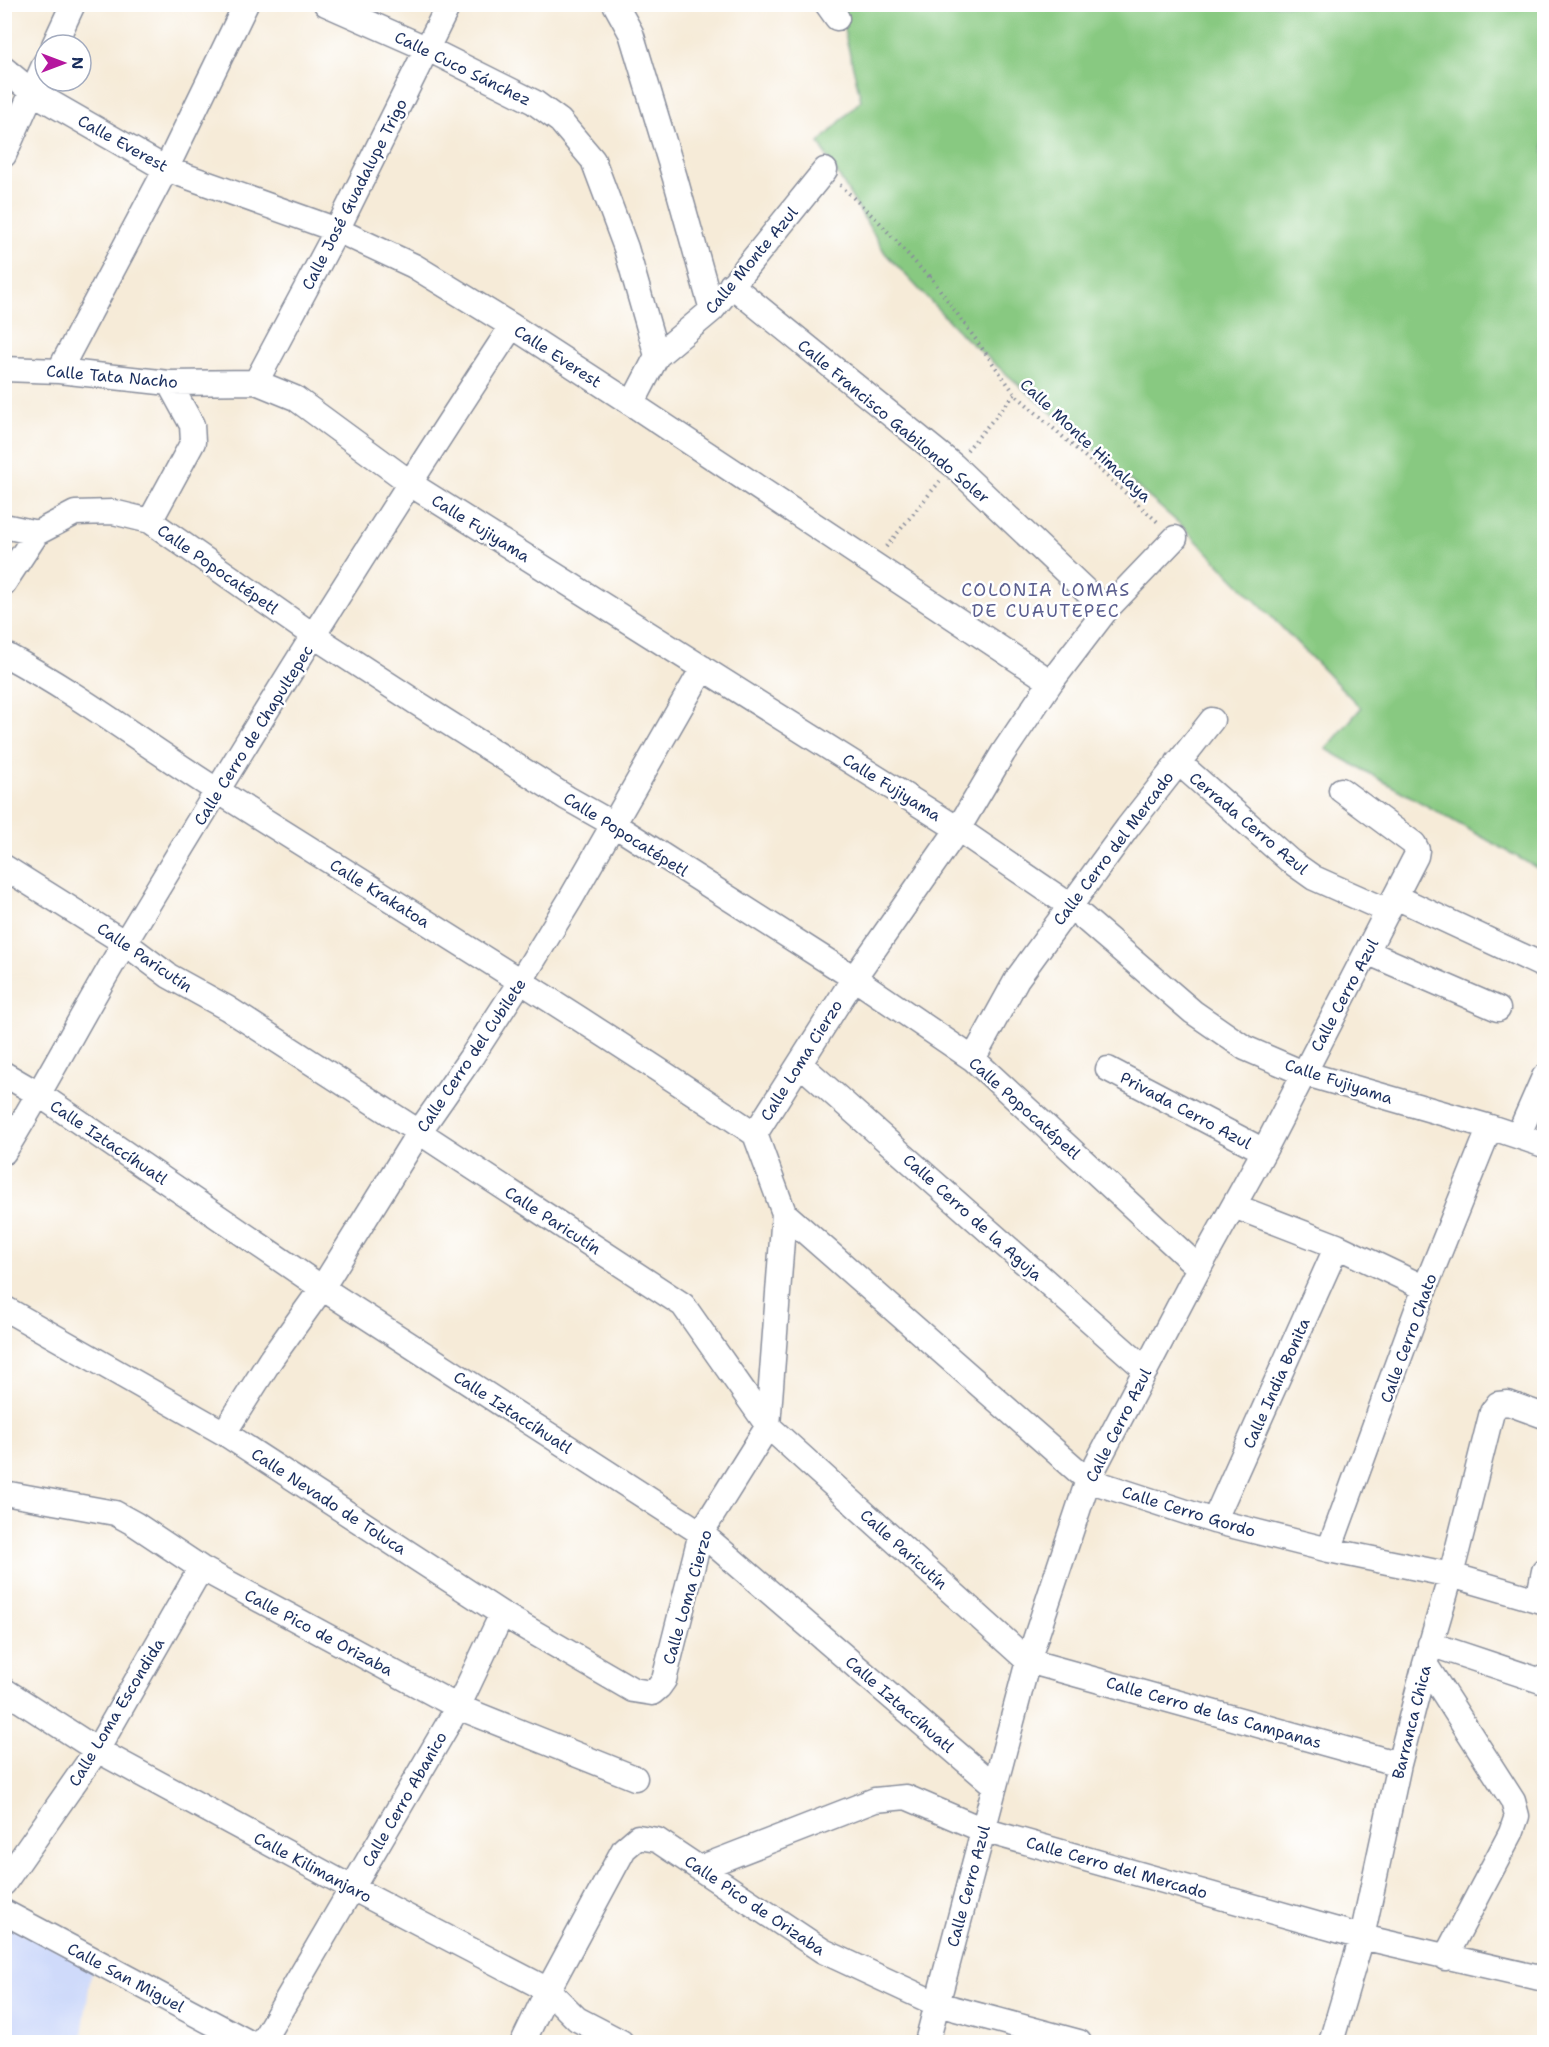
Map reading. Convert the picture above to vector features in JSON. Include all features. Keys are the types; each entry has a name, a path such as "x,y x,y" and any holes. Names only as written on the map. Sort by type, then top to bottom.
{"street":[{"path":"59,33 72,4"},
{"path":"59,371 166,169 246,4"},
{"name":"Calle Cuco Sánchez","path":"326,4 428,50 534,102 560,121 593,160 626,248 657,356"},
{"name":"Calle José Guadalupe Trigo","path":"256,382 337,230 449,4"},
{"path":"617,5 631,33 712,310"},
{"name":"Calle Everest","path":"4,69 32,92 166,169 337,230 414,266 632,404 1051,682"},
{"path":"4,155 32,92"},
{"name":"Calle Monte Azul","path":"632,404 657,356 712,310 825,170"},
{"name":"Calle Francisco Gabilondo Soler","path":"731,285 953,465 1106,610"},
{"name":"Calle Cerro de Chapultepec","path":"4,1152 40,1095 125,943 409,482 512,326"},
{"name":"Calle Tata Nacho","path":"4,369 59,371 169,383 256,382"},
{"name":"Calle Fujiyama","path":"256,382 295,398 409,482 958,829 1069,905 1193,1012 1245,1048 1303,1073 1490,1126 1545,1145"},
{"path":"150,521 193,442 192,425 169,383"},
{"name":"Calle Popocatépetl","path":"37,533 75,513 113,512 150,521 314,636 854,978 974,1059 1199,1268"},
{"path":"4,526 37,533 4,583"},
{"name":"Calle Loma Cierzo","path":"652,1693 664,1680 701,1533 768,1425 784,1213 755,1134 854,978 958,829 1003,753 1051,682 1106,610 1175,538"},
{"name":"Calle Krakatoa","path":"4,654 71,692 218,792 666,1074 755,1134"},
{"name":"Calle Cerro del Cubilete","path":"224,1433 271,1359 322,1288 419,1132 520,982 570,900 703,668"},
{"name":"Calle Cerro del Mercado","path":"974,1059 1017,979 1069,905 1212,720"},
{"name":"Cerrada Cerro Azul","path":"1178,762 1290,861 1314,878 1392,904 1545,966"},
{"name":"Calle Cerro Azul","path":"927,2043 1028,1661 1088,1480 1199,1268 1264,1151 1416,856 1417,850 1414,844 1341,790"},
{"name":"Calle Paricutín","path":"4,867 125,943 169,976 227,1008 683,1305 768,1425 1028,1661"},
{"path":"1367,952 1498,1009"},
{"name":"Calle Cerro de la Aguja","path":"800,1064 1146,1370"},
{"name":"Privada Cerro Azul","path":"1108,1070 1264,1151"},
{"name":"Calle Iztaccíhuatl","path":"4,1074 40,1095 322,1288 701,1533 995,1786"},
{"path":"1518,1136 1545,1077"},
{"name":"Calle Cerro Chato","path":"1329,1551 1425,1288 1490,1126"},
{"path":"1234,1206 1337,1246 1425,1288"},
{"name":"Calle Cerro Gordo","path":"784,1213 1088,1480 1214,1521 1329,1551 1451,1575 1541,1601"},
{"name":"Calle India Bonita","path":"1214,1521 1337,1246"},
{"name":"Calle Nevado de Toluca","path":"4,1308 224,1433 502,1614 633,1690 652,1693"},
{"name":"Barranca Chica","path":"1331,2043 1362,1937 1427,1654 1451,1575 1492,1412 1498,1404 1508,1403 1545,1416"},
{"name":"Calle Pico de Orizaba","path":"4,1493 115,1513 201,1568 458,1707 635,1778"},
{"name":"Calle Loma Escondida","path":"4,1883 97,1750 201,1568"},
{"path":"1541,1601 1545,1571"},
{"name":"Calle Cerro Abanico","path":"262,2043 458,1707 502,1614"},
{"path":"1427,1654 1545,1682"},
{"path":"1427,1654 1513,1801 1517,1816 1511,1833 1445,1958"},
{"name":"Calle Cerro de las Campanas","path":"1028,1661 1400,1764"},
{"name":"Calle Kilimanjaro","path":"4,1690 97,1750 352,1888 548,1990 562,2007 577,2019 621,2043"},
{"name":"Calle Cerro del Mercado","path":"700,1868 875,1800 906,1797 983,1830 1362,1937 1445,1958 1545,1979"},
{"name":"Calle Pico de Orizaba","path":"548,1990 624,1849 638,1837 657,1840 823,1952 937,2004 1079,2043"},
{"name":"Calle San Miguel","path":"4,1912 248,2043"},
{"path":"523,2043 548,1990"}],"path":[{"name":"Calle Monte Himalaya","path":"825,170 880,223 930,279 930,276 1015,394 1175,538"},
{"path":"873,564 953,465 1015,394"}],"shaded area":[{"path":"4,1923 92,1967 81,2042 5,2042"}],"green space":[{"path":"838,5 1544,5 1544,872 1326,749 1361,708 1182,526 965,338 885,253 819,143 861,100"}],"district":[{"name":"COLONIA LOMAS DE CUAUTEPEC","path":"1046,600"}]}
